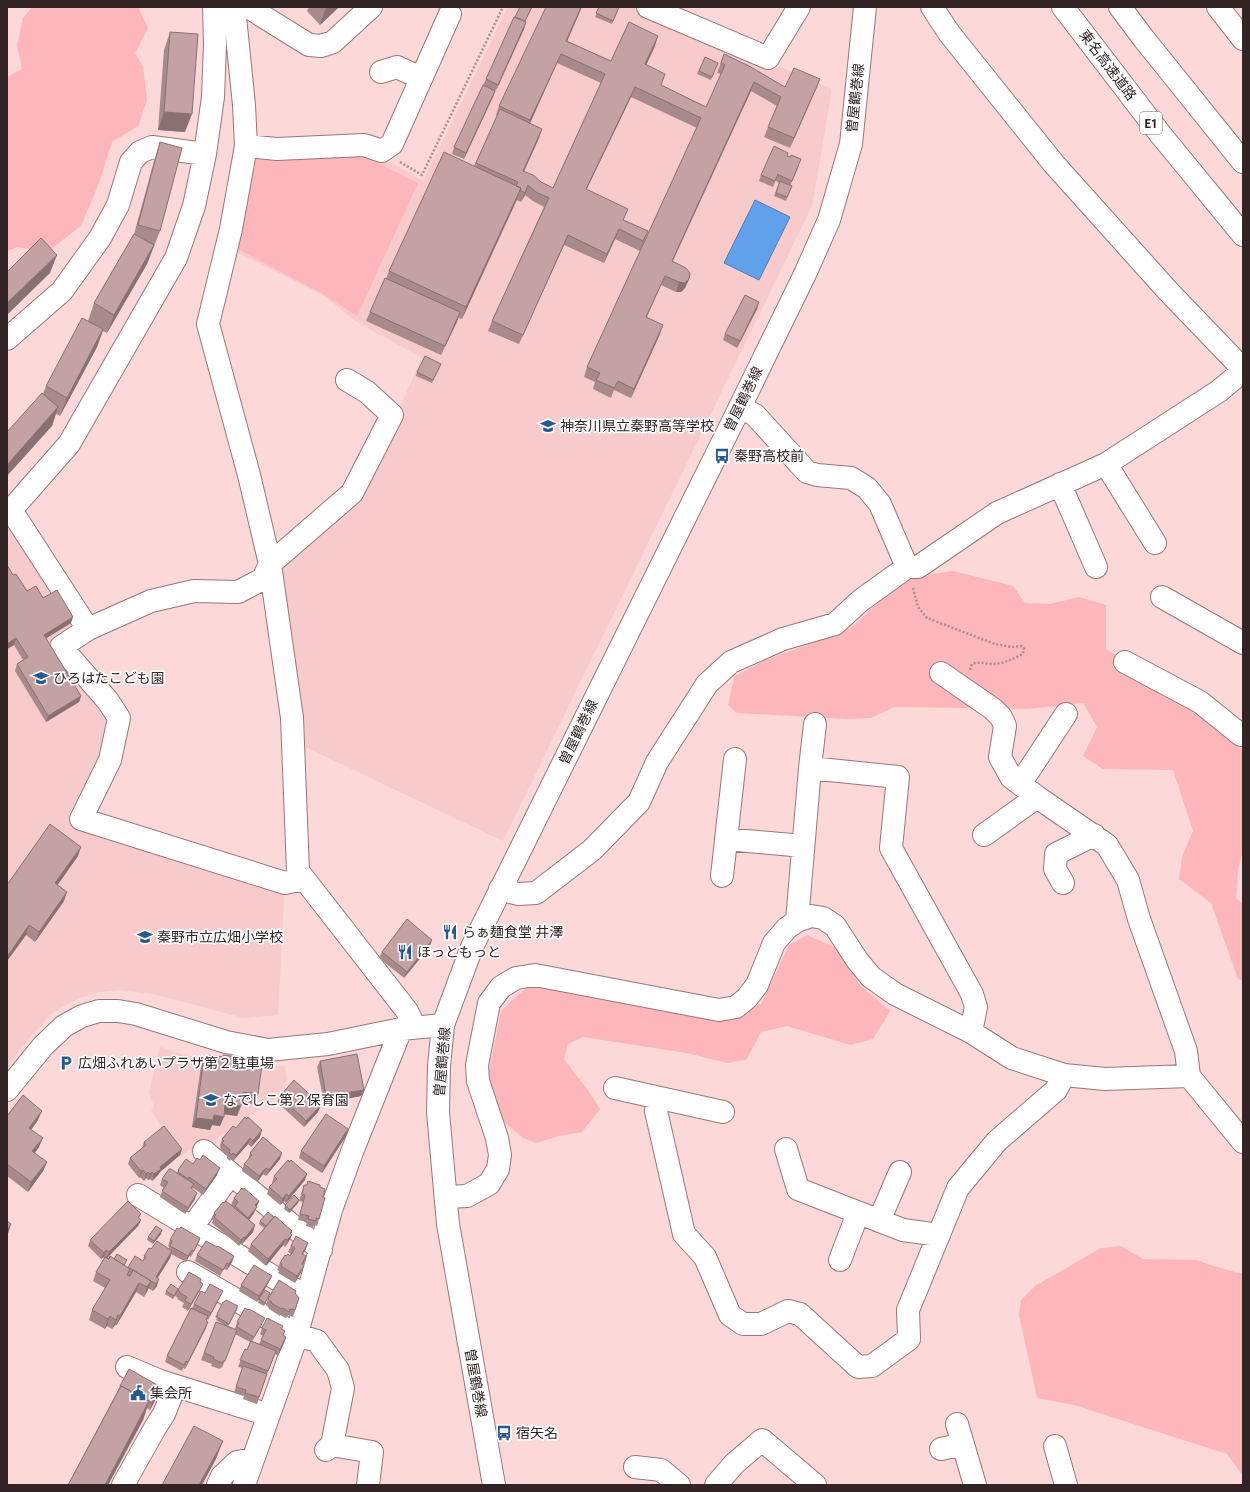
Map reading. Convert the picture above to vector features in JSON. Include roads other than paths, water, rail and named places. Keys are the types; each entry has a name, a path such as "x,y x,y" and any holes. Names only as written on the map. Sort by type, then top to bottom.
{"main road":[{"path":"88,629 8,510 69,444 176,258 194,206 205,154 213,97 215,44 214,7"},
{"path":"234,7 244,104 246,146 231,229 208,324 249,475 270,564 292,718 298,871 407,1011 408,1028 352,1152 331,1210 297,1335 244,1485"},
{"path":"248,7 309,45 320,46 333,42 371,7"},
{"path":"648,7 768,58 799,7"},
{"name":"曽屋鶴巻線","path":"494,1485 448,1224 438,1112 439,1066 443,1025 472,947 740,407 829,220 850,144 865,7"},
{"path":"500,889 518,894 536,893 592,850 639,802 657,762 707,684 731,662 784,639 835,624 860,601 997,512 1106,464 1219,391 1243,370 1168,291 1054,164 949,33 932,7"},
{"name":"東名高速道路","path":"1063,7 1161,136 1243,235"},
{"path":"1120,7 1243,162"},
{"path":"1218,7 1243,39"},
{"path":"246,146 277,149 364,145 382,152 392,144 450,14"},
{"path":"381,72 397,67 421,78"},
{"path":"7,339 62,291 100,238 118,204 131,162 140,152 152,147 205,154"},
{"path":"304,879 285,883 81,819 110,760 118,718 108,701 61,647 88,629 151,600 194,591 238,592 263,579 270,564 352,493 392,415 367,392 346,380"},
{"path":"740,407 755,416 807,472 817,475 851,478 867,488 880,504 913,567"},
{"path":"1106,464 1155,543"},
{"path":"1060,484 1096,567"},
{"path":"1162,597 1243,643"},
{"path":"1125,662 1200,702 1241,735 1243,735"},
{"path":"941,674 1002,716 1005,726 1000,757 1011,776 1028,790 1107,845 1128,880 1139,919 1186,1051 1189,1076 1243,1142"},
{"path":"984,835 1028,790 1066,714"},
{"path":"797,921 815,724"},
{"path":"722,876 735,759"},
{"path":"810,768 898,777 891,848 972,994 976,1008 972,1032"},
{"path":"1063,883 1055,869 1056,854 1094,835"},
{"path":"726,839 803,846"},
{"path":"446,1197 467,1196 489,1184 498,1169 500,1155 497,1138 478,1081 477,1065 489,1003 501,987 516,978 535,975 719,1010 736,1007 747,998 757,985 774,943 787,928 797,921 811,916 823,918 835,926 857,960 871,977 895,994 972,1032 1012,1058 1064,1075 1105,1079 1189,1076"},
{"path":"7,1090 43,1046 64,1026 82,1016 99,1011 118,1011 136,1014 226,1042 268,1050 328,1044 408,1028 443,1025"},
{"path":"657,1098 656,1111 684,1234 705,1257 730,1315 743,1324 761,1324 788,1311 800,1314 858,1368 872,1366 909,1339 908,1310 958,1188 997,1140 1056,1090 1064,1075"},
{"path":"615,1088 723,1112"},
{"path":"786,1148 798,1189 903,1230 939,1235"},
{"path":"204,1151 320,1250"},
{"path":"879,1221 900,1172"},
{"path":"192,1227 231,1174"},
{"path":"138,1195 308,1298"},
{"path":"840,1260 858,1213"},
{"path":"188,1272 297,1335 317,1341 338,1370 343,1388 329,1448 372,1452 368,1485"},
{"path":"127,1367 160,1381 269,1415"},
{"path":"123,1485 164,1414 175,1386"},
{"path":"941,1449 960,1434 975,1485"},
{"path":"716,1485 734,1464 762,1440 815,1485"},
{"path":"1055,1446 1066,1485"},
{"path":"218,1485 222,1476 237,1462 253,1459"},
{"path":"635,1467 661,1470 679,1485"}],"water":[{"path":"755,200 790,217 759,280 724,263"}],"place":[{"name":"神奈川県立秦野高等学校","path":"548,426"},
{"name":"秦野高校前","path":"722,456"},
{"name":"ひろはたこども園","path":"41,678"},
{"name":"らぁ麺食堂 井澤","path":"450,932"},
{"name":"秦野市立広畑小学校","path":"145,937"},
{"name":"ほっともっと","path":"405,952"},
{"name":"広畑ふれあいプラザ第２駐車場","path":"66,1063"},
{"name":"なでしこ第２保育園","path":"211,1100"},
{"name":"集会所","path":"138,1393"},
{"name":"宿矢名","path":"504,1433"}]}
